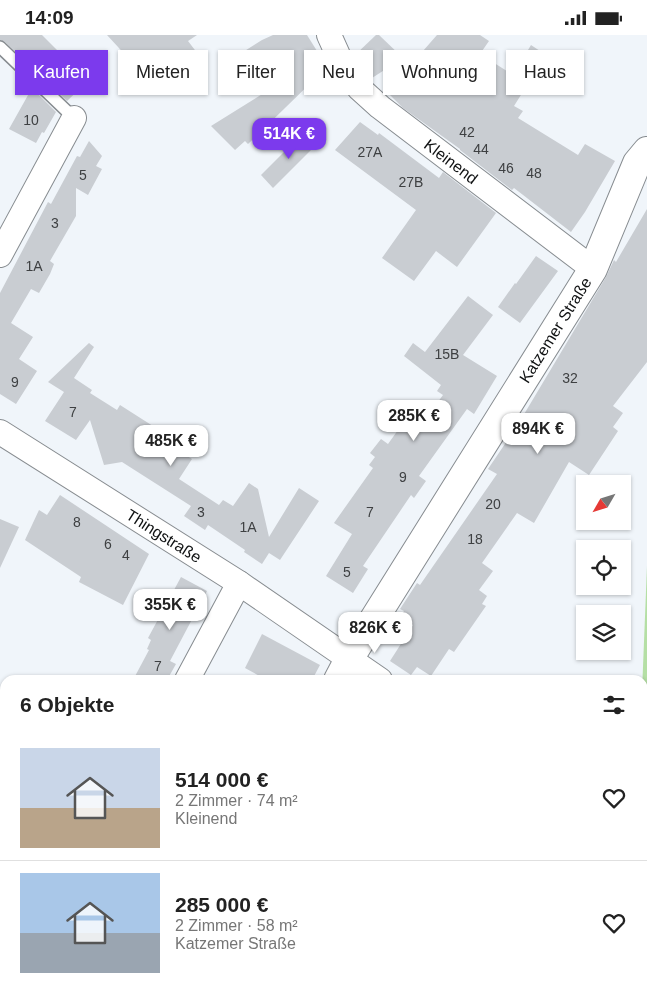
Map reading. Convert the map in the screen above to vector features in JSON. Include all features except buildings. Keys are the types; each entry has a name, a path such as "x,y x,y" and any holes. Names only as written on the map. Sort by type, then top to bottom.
{"street":[{"name":"Kleinend","path":"329,35 342,64 359,88 380,107 593,269"},
{"path":"0,255 74,118"},
{"name":"Katzemer Straße","path":"344,669 593,269 637,163 647,151"},
{"name":"Thingstraße","path":"0,432 239,583 344,669 364,675"},
{"path":"190,675 239,583"}],"lane":[{"path":"0,47 74,118"}],"green space":[{"path":"647,566 647,675 643,675"}]}
